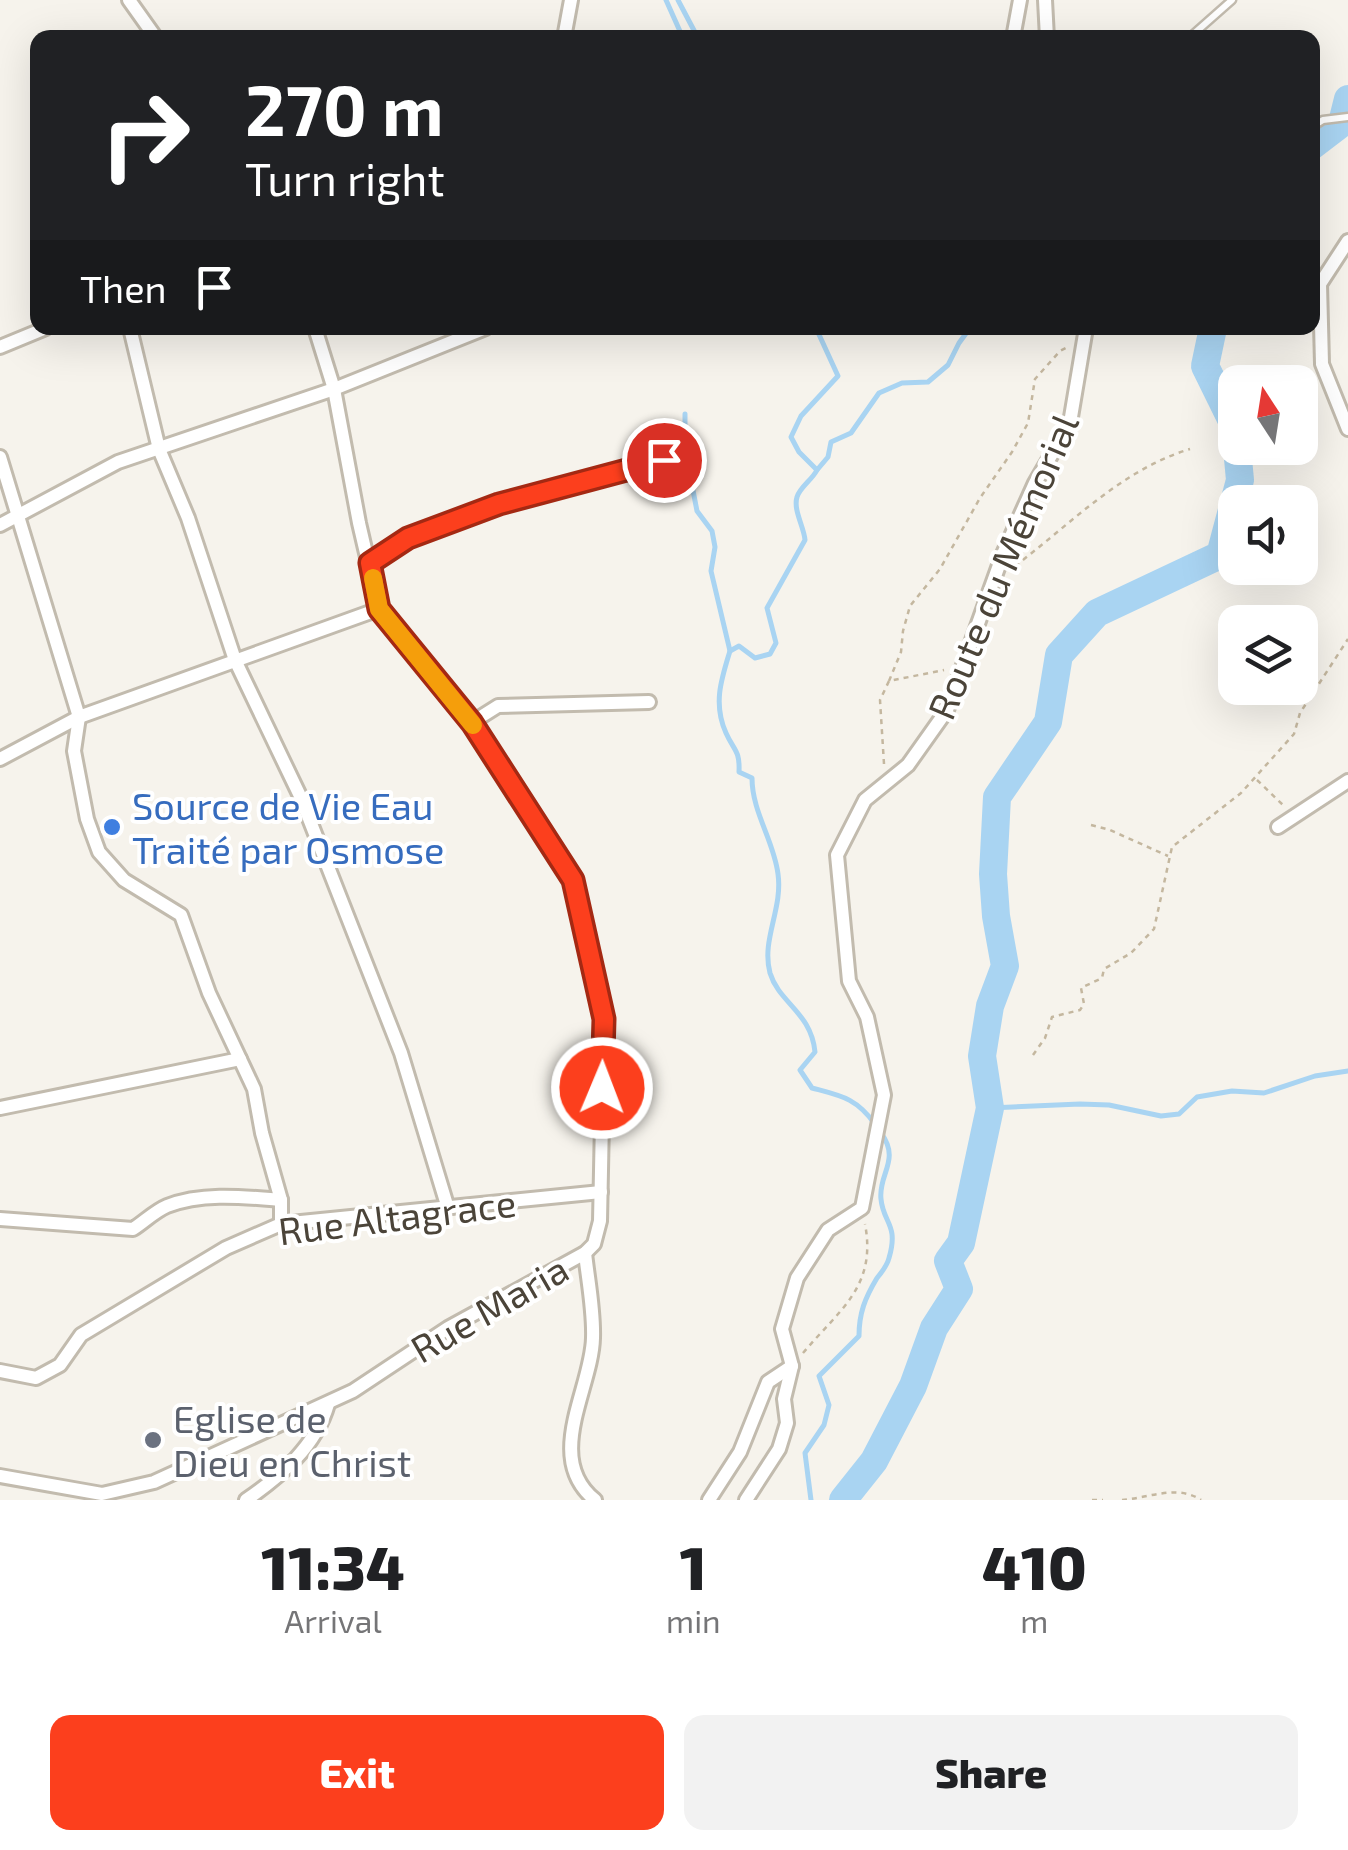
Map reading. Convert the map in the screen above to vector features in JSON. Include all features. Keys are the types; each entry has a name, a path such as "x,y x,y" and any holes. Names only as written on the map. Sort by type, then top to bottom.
{"street":[{"path":"129,0 150,30"},
{"path":"565,30 571,0"},
{"path":"1014,30 1020,0"},
{"path":"1045,0 1047,30"},
{"path":"1348,241 1320,284 1322,364 1348,429"},
{"path":"0,348 30,335"},
{"path":"132,335 159,449 188,518 235,660 302,798 401,1053 447,1206"},
{"path":"0,759 79,717 379,609 358,522 334,389 317,335"},
{"path":"0,525 118,462 334,389 469,335"},
{"name":"Route du Mémorial","path":"862,1208 884,1095 867,1017 850,981 837,855 865,800 908,765 947,710 1035,482 1070,422 1084,335"},
{"path":"0,456 79,717 74,751 86,819 99,852 124,880 181,915 209,992 254,1089 281,1200 281,1224"},
{"path":"370,563 408,538 499,504 664,460"},
{"name":"Rue Maria","path":"0,1476 89,1492 120,1492 154,1482 353,1391 448,1328 594,1244 600,1221 604,1019 573,880 472,723 379,609"},
{"path":"472,723 498,706 650,702"},
{"path":"1278,827 1348,781"},
{"path":"0,1108 240,1059"},
{"name":"Rue Altagrace","path":"0,1370 36,1378 60,1366 81,1335 226,1248 281,1224 600,1192"},
{"path":"0,1219 133,1229 164,1208 184,1201 233,1197 281,1200"},
{"path":"746,1500 780,1448 786,1423 784,1399 792,1366 782,1330 797,1278 828,1230 862,1208"},
{"path":"584,1253 594,1341 573,1418 572,1460 585,1492 595,1500"},
{"path":"709,1500 740,1452 768,1382 792,1366"},
{"path":"246,1500 308,1446 328,1404"}],"lane":[{"path":"1212,0 1218,12"},
{"path":"1198,30 1232,0"},
{"path":"1320,122 1348,117"}],"path":[{"path":"886,781 880,700 901,652 902,631 910,606 940,569 1028,423 1035,379 1060,351 1083,335"},
{"path":"994,582 1104,494 1160,458 1190,449"},
{"path":"1034,1054 1052,1017 1080,1010 1084,1004 1081,988 1102,978 1104,969 1130,953 1154,929 1172,847 1256,778 1294,734 1300,714 1348,638"},
{"path":"888,681 963,668"},
{"path":"1256,778 1295,816"},
{"path":"1091,825 1169,856"},
{"path":"792,1366 861,1286 868,1242 862,1208"},
{"path":"1122,1500 1175,1491 1188,1492 1201,1500"},
{"path":"1092,1500 1104,1500"}],"waterway":[{"path":"666,0 679,30"},
{"path":"678,0 694,30"},
{"path":"1320,140 1342,123 1348,99"},
{"path":"819,335 838,376 801,416 791,437 817,470 797,497 805,540 767,608 776,643 770,654 755,658 739,646 730,651 719,702 739,772 752,778 756,803 776,862 778,900 768,961 774,983 812,1038 815,1052 800,1070 812,1088 848,1099 875,1124"},
{"path":"817,470 828,457 831,442 851,433 879,393 902,383 928,382 948,365 965,335"},
{"path":"1212,335 1205,366 1218,392"},
{"path":"685,414 685,449 697,511 712,531 715,547 711,571 730,651"},
{"path":"843,1500 874,1461 913,1386 934,1328 959,1289 948,1261 961,1243 990,1108 982,1056 990,1006 1005,966 993,874 997,797 1048,722 1059,655 1097,613 1220,555 1240,480 1239,465"},
{"path":"990,1108 1109,1105 1161,1116 1179,1114 1197,1097 1232,1091 1264,1093 1315,1076 1348,1071"},
{"path":"811,1500 805,1453 824,1425 829,1405 819,1376 859,1336 864,1306 892,1247 881,1199 889,1159 881,1133"}],"slow traffic":[{"path":"373,578 379,609 473,725"}],"place":[{"name":"Source de Vie Eau Traité par Osmose","path":"112,827"},
{"name":"Eglise de Dieu en Christ","path":"153,1440"}],"route":[{"path":"602,1088 604,1019 573,880 472,723 379,609 370,563 408,538 499,504 664,460"}]}
